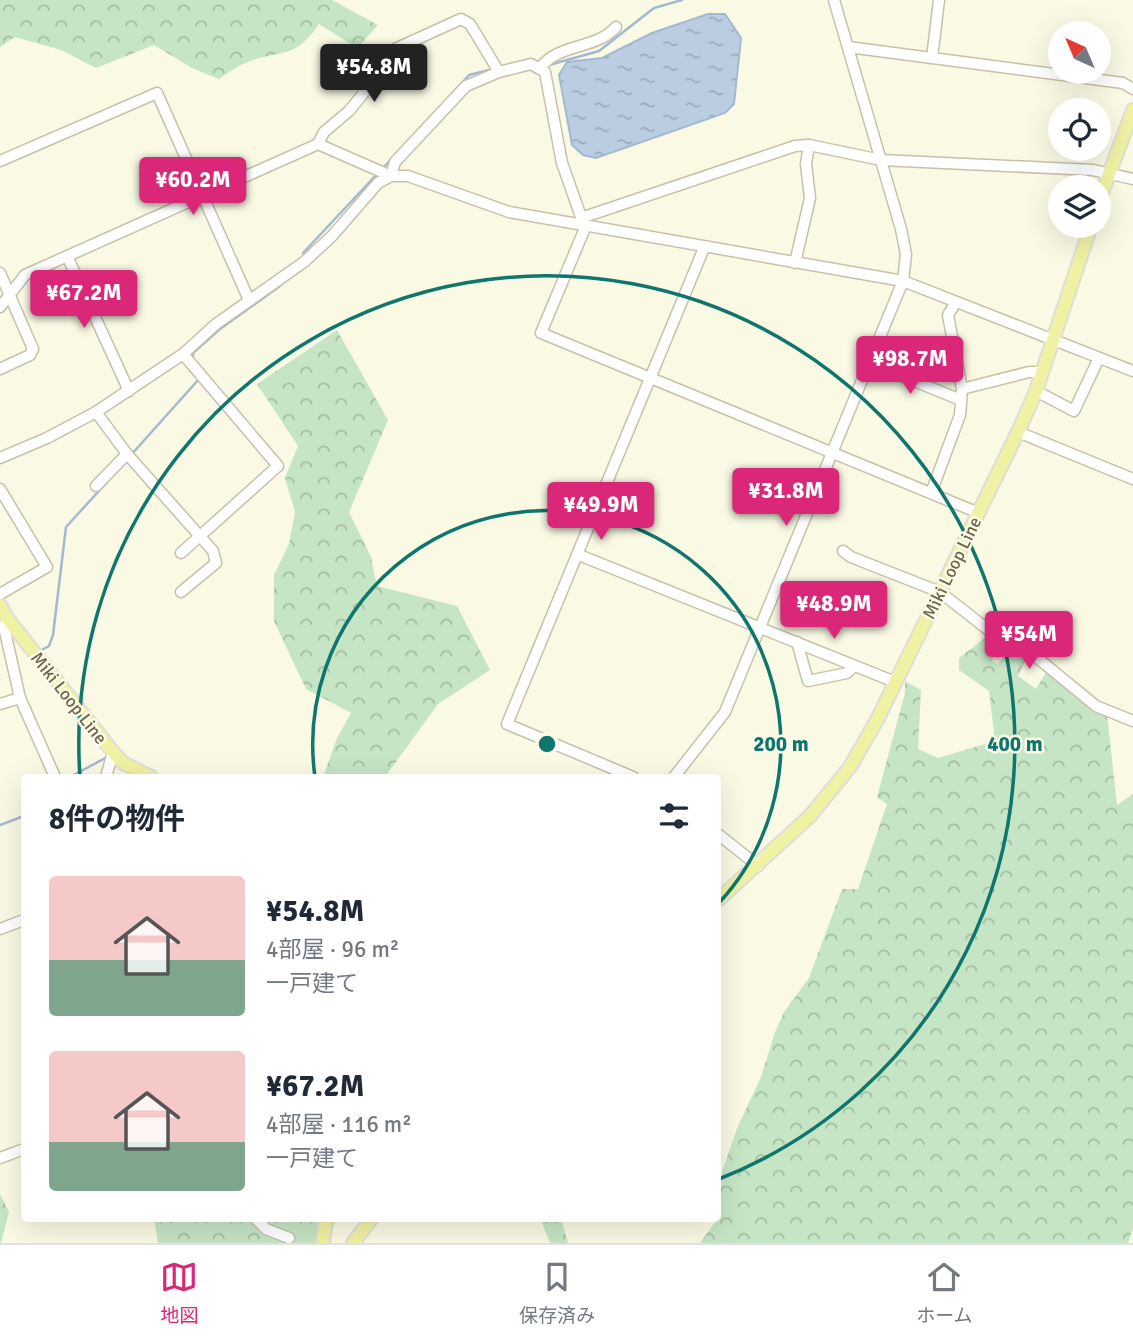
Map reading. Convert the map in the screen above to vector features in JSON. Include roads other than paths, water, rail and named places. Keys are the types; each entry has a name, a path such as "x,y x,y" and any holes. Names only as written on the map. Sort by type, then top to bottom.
{"main road":[{"path":"1108,175 1133,110"},
{"name":"Miki Loop Line","path":"721,897 810,816 850,766 940,592 1018,432 1036,391 1087,238"},
{"name":"Miki Loop Line","path":"0,605 7,618 123,764 145,774"},
{"path":"323,1243 326,1222"},
{"path":"354,1243 369,1222"}],"street":[{"path":"676,774 724,712 833,456 903,281 906,254 834,0"},
{"path":"932,58 939,0"},
{"path":"0,307 25,275 318,144 324,132 349,111 393,57 395,49 461,19 470,24 499,72"},
{"path":"540,68 548,56 608,37 616,27"},
{"path":"848,47 1123,83 1133,89"},
{"path":"0,458 47,439 96,412 183,354 248,300 304,262 332,236 378,183 391,176 395,162 466,86 499,72 531,64 545,72 562,163 583,223 541,333 833,456 979,513"},
{"path":"0,162 157,93 248,300"},
{"path":"318,144 391,176 408,176 509,212 903,281 1133,371"},
{"path":"583,223 795,146 809,145 881,160 1051,167 1093,170 1108,175"},
{"path":"795,263 810,198 806,164 809,145"},
{"path":"1111,175 1133,178"},
{"path":"626,774 506,724 579,555 704,248"},
{"path":"68,256 129,391"},
{"path":"0,273 33,349 30,355 0,369"},
{"path":"931,493 956,426 961,394 948,315 956,302"},
{"path":"181,553 278,466 183,354"},
{"path":"1036,391 1074,411 1099,358"},
{"path":"870,363 961,394 1028,372 1042,372"},
{"path":"96,412 127,454 214,551 216,563 181,592"},
{"path":"1018,432 1133,479"},
{"path":"96,486 127,454"},
{"path":"0,489 47,567 0,594"},
{"path":"843,551 851,557 940,592 991,632 1035,656 1096,706 1133,721"},
{"path":"579,555 894,682"},
{"path":"7,618 4,627 20,698 54,774"},
{"path":"797,642 808,681 847,673 854,666"},
{"path":"0,704 20,698"},
{"path":"107,774 113,752"},
{"path":"721,836 758,866"},
{"path":"0,929 21,921"},
{"path":"0,1158 21,1150"},
{"path":"259,1222 266,1229 289,1238"}],"water":[{"path":"708,14 725,14 741,38 734,104 725,113 596,158 583,155 572,145 559,75 567,62 602,58 652,33"}],"waterway":[{"path":"549,65 599,51 654,8 682,0"},
{"path":"461,84 469,75 525,61"},
{"path":"382,169 428,120"},
{"path":"303,253 377,174"},
{"path":"203,374 205,372 193,359 193,353 220,329 280,286"},
{"path":"131,455 199,379"},
{"path":"40,651 49,646 53,635 66,527 108,481"},
{"path":"76,774 109,756"},
{"path":"0,825 21,817"}]}
